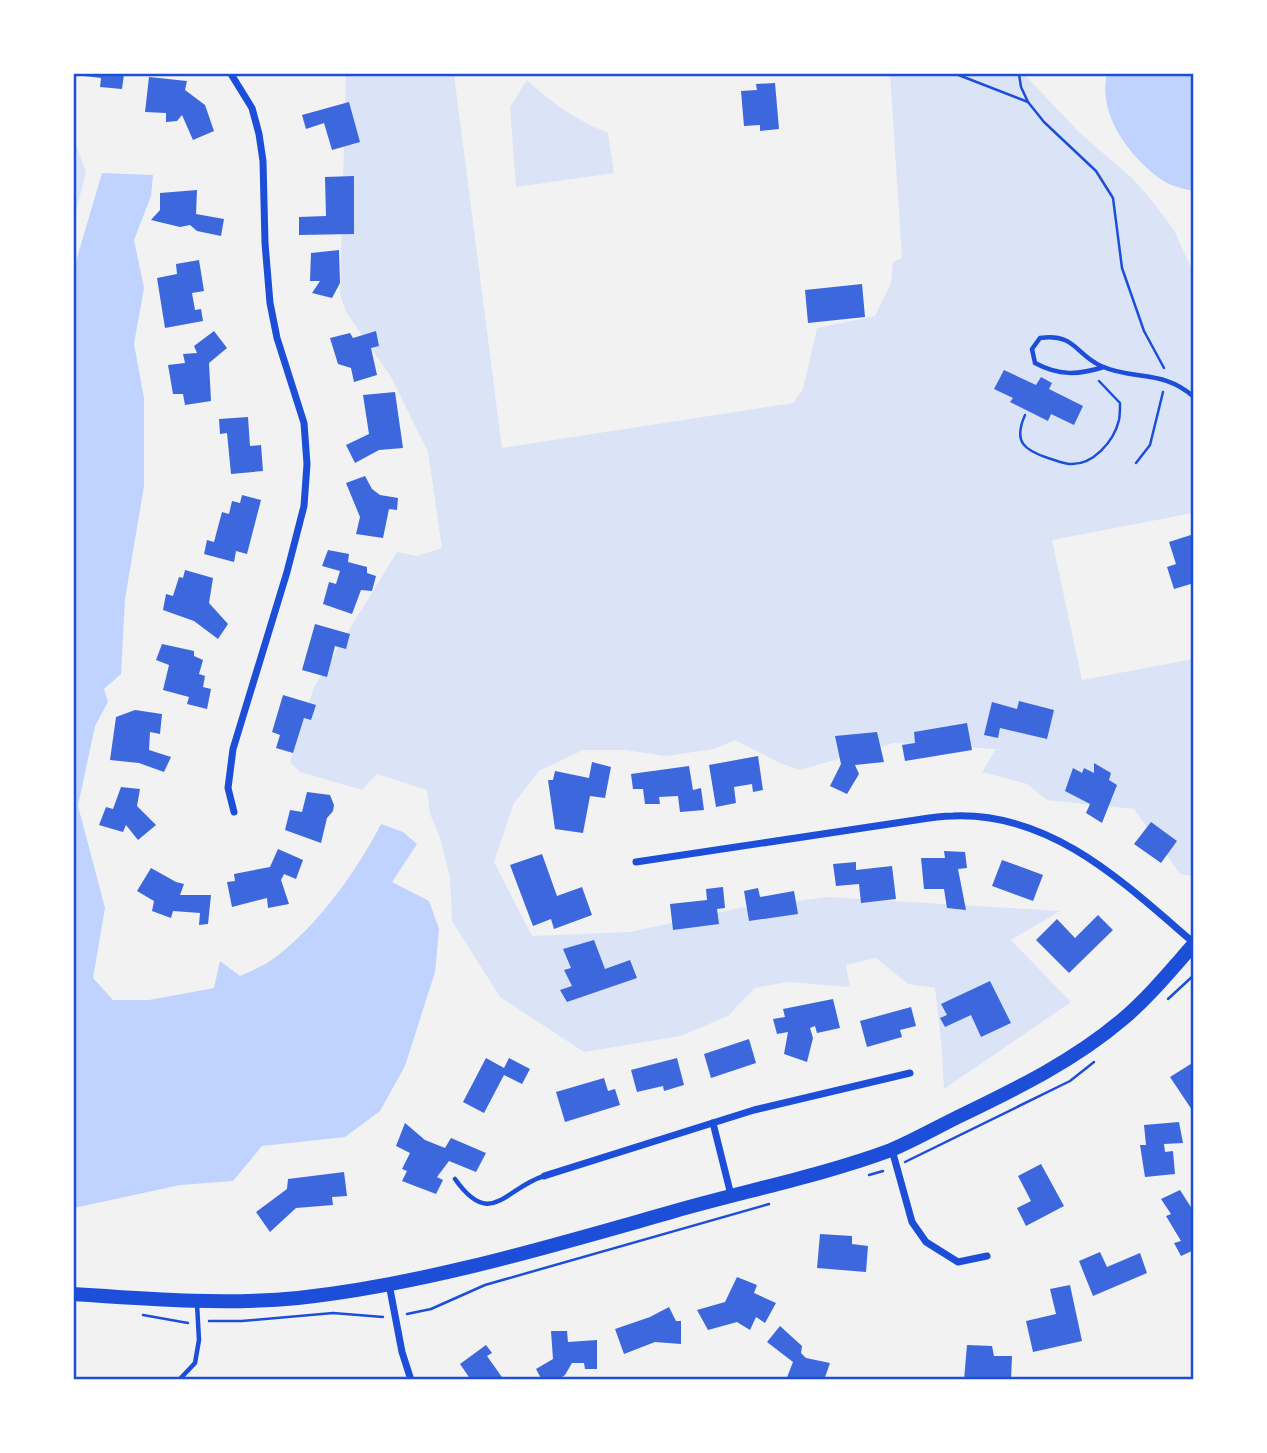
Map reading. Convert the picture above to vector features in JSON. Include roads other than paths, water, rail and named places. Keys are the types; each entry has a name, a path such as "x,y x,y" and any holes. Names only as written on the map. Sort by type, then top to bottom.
{"main road":[{"path":"74,1294 197,1301 298,1298 389,1284 489,1262 892,1149 1053,1069 1088,1046 1142,1002 1194,944"}],"street":[{"path":"231,74 252,108 259,134 263,161 270,303 277,338 304,423 307,464 304,506 229,765 229,788 234,812"},
{"path":"636,862 916,820 955,816 982,818 1039,831 1094,860 1194,944"},
{"path":"544,1176 754,1110 910,1073"},
{"path":"713,1123 731,1195"},
{"path":"892,1149 912,1222 926,1242 958,1262 987,1256"},
{"path":"389,1284 402,1352 411,1380"}],"lane":[{"path":"1104,367 1088,372 1051,371 1035,363 1032,349 1040,338 1055,336 1074,344 1089,359 1104,367 1165,379 1194,397"},
{"path":"455,1179 467,1196 482,1203 499,1203 524,1184 544,1176"},
{"path":"179,1380 195,1363 199,1340 197,1301"}],"water":[{"path":"1107,74 1193,74 1193,191 1167,183 1130,150 1120,136 1107,106"},
{"path":"102,173 153,175 151,196 134,240 144,288 134,344 144,398 144,486 125,599 121,674 104,689 108,702 95,726 78,806 105,908 93,978 113,1000 149,1000 214,988 220,961 240,976 261,966 289,946 320,915 348,879 381,824 403,832 417,844 392,882 429,901 439,929 435,972 405,1066 380,1111 345,1137 262,1146 233,1181 180,1185 74,1208 74,268"}]}
